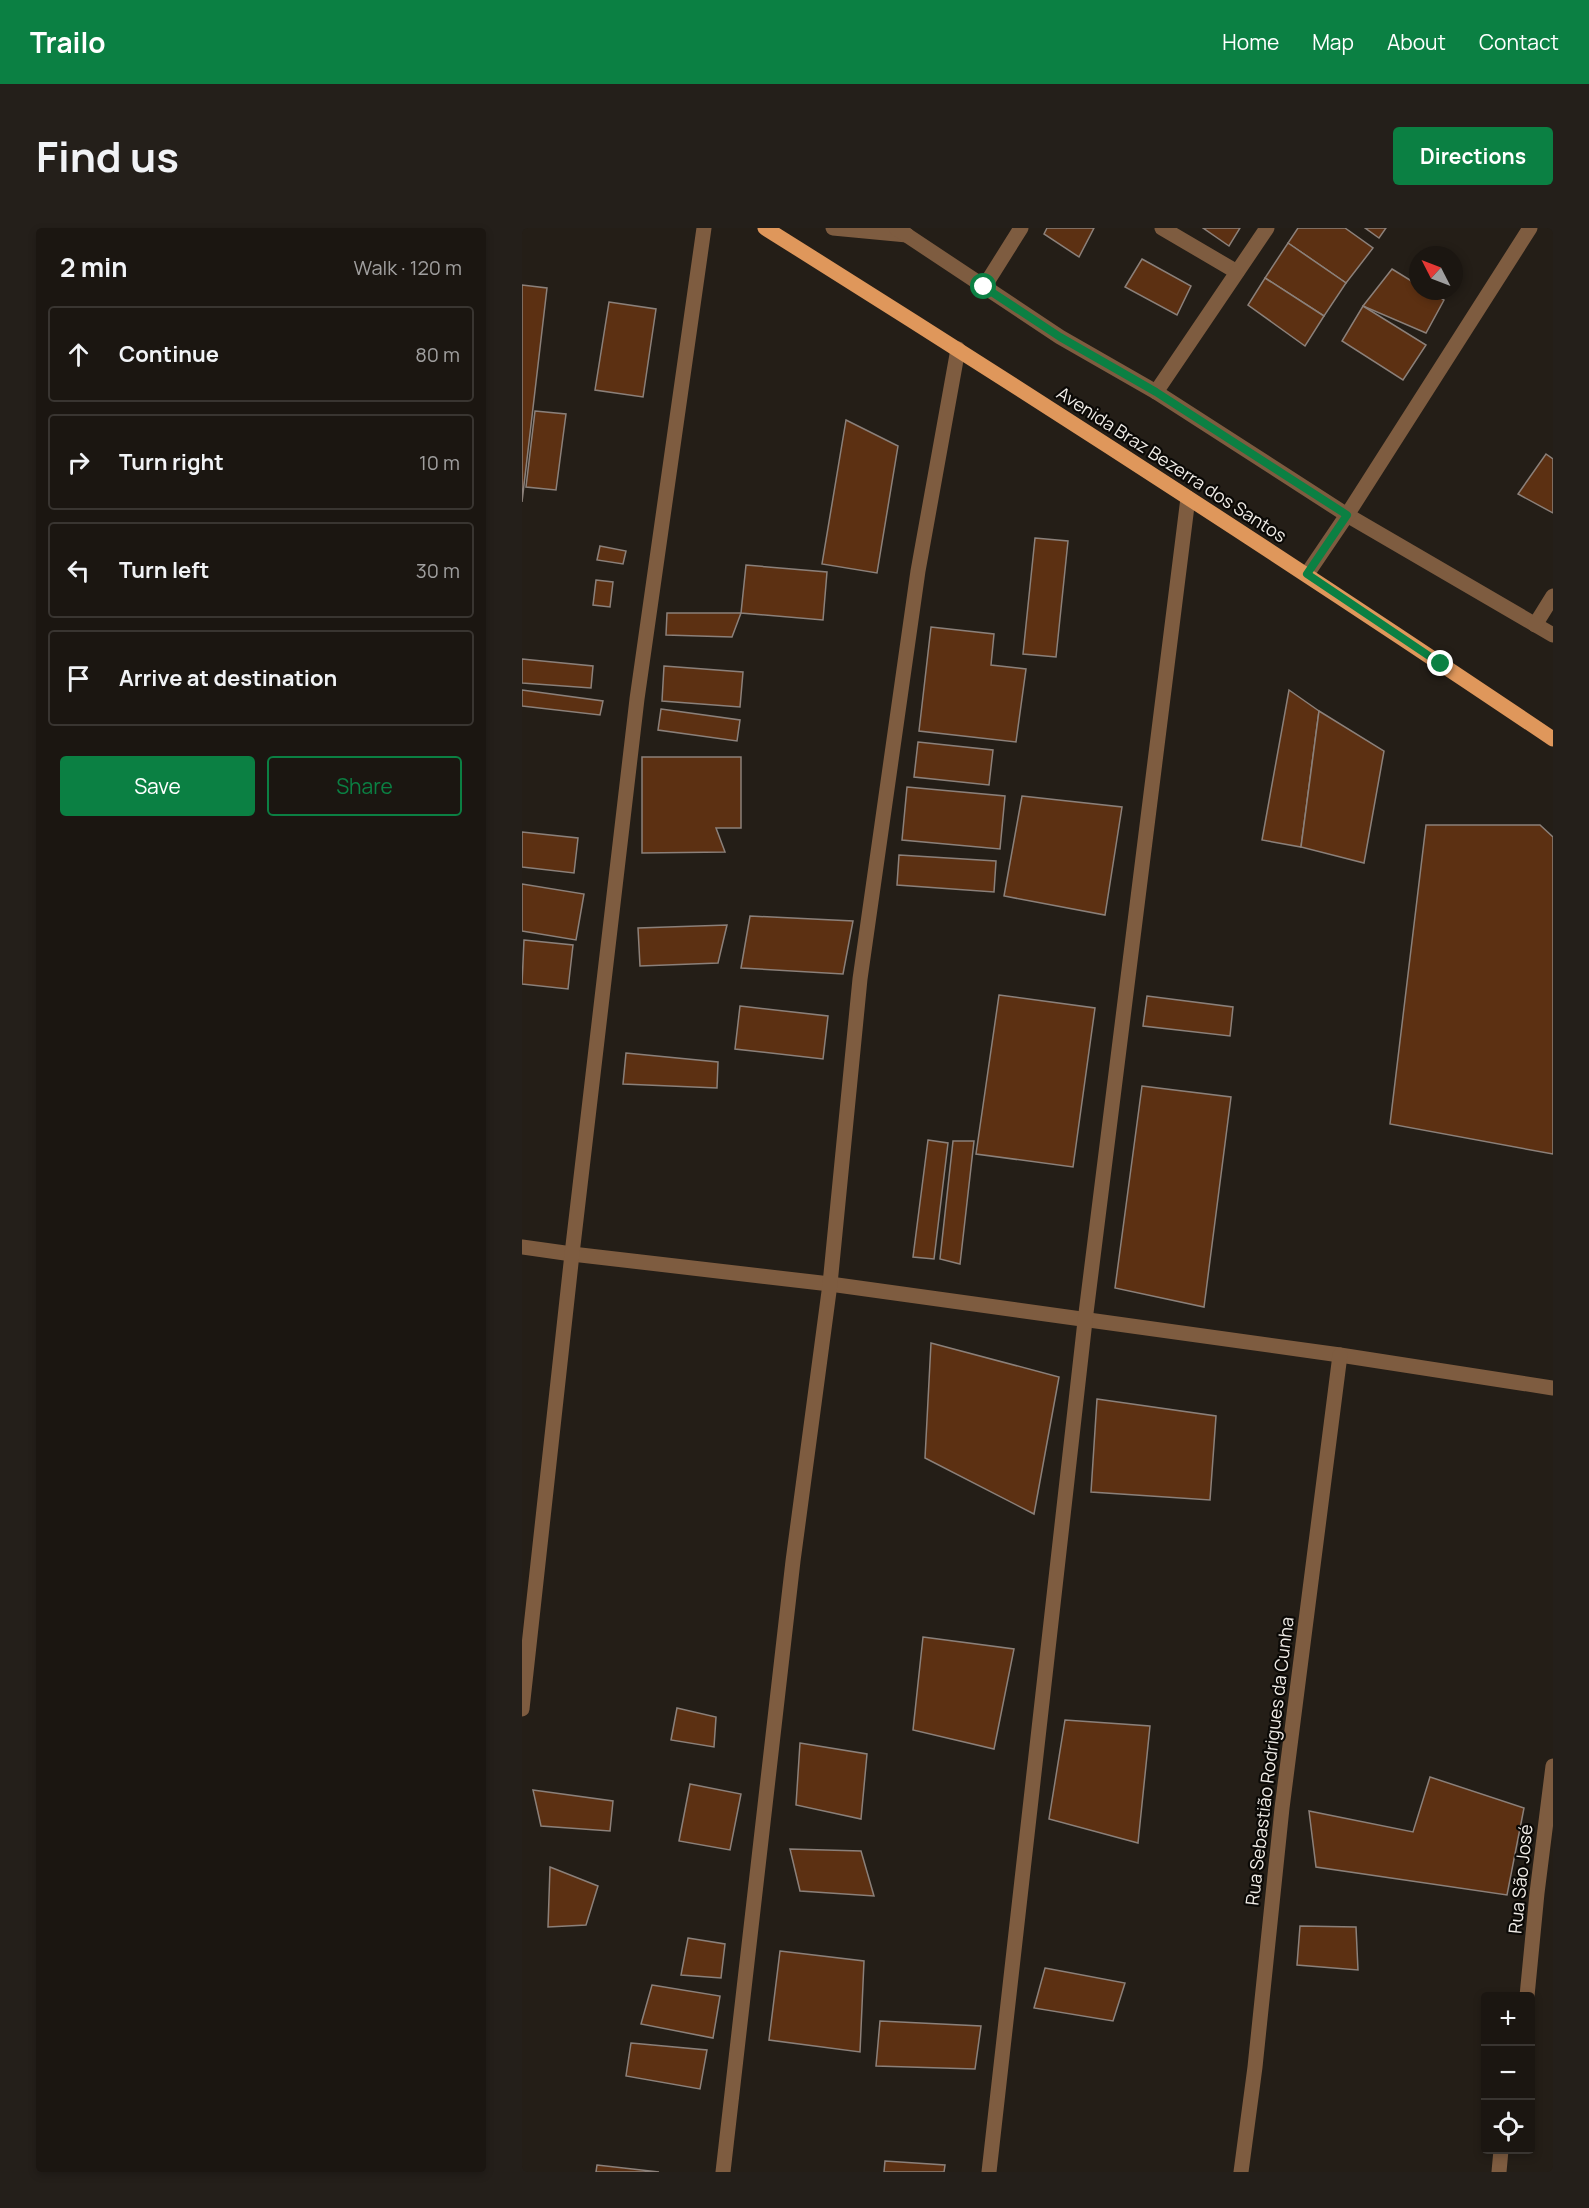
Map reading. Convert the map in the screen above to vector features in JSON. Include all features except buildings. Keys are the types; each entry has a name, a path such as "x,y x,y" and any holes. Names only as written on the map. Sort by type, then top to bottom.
{"main road":[{"name":"Avenida Braz Bezerra dos Santos","path":"765,228 958,349 1307,574 1553,739"}],"street":[{"path":"522,1709 637,699 704,228"},
{"path":"833,228 901,232 1060,337 1156,392 1347,515 1553,635"},
{"path":"984,287 1021,228"},
{"path":"1162,228 1237,272"},
{"path":"1156,392 1267,228"},
{"path":"1307,574 1530,228"},
{"path":"723,2172 793,1561 830,1284 860,979 918,571 958,349"},
{"path":"989,2172 1085,1321 1188,498"},
{"path":"1535,625 1553,596"},
{"path":"522,1246 572,1254 830,1284 1553,1388"},
{"name":"Rua Sebastião Rodrigues da Cunha","path":"1241,2172 1255,2067 1279,1832 1340,1356"},
{"name":"Rua São José","path":"1527,1992 1553,1766"},
{"path":"1499,2172 1501,2154"}],"route":[{"path":"984,287 1060,337 1156,392 1347,515 1307,574 1441,664"}]}
